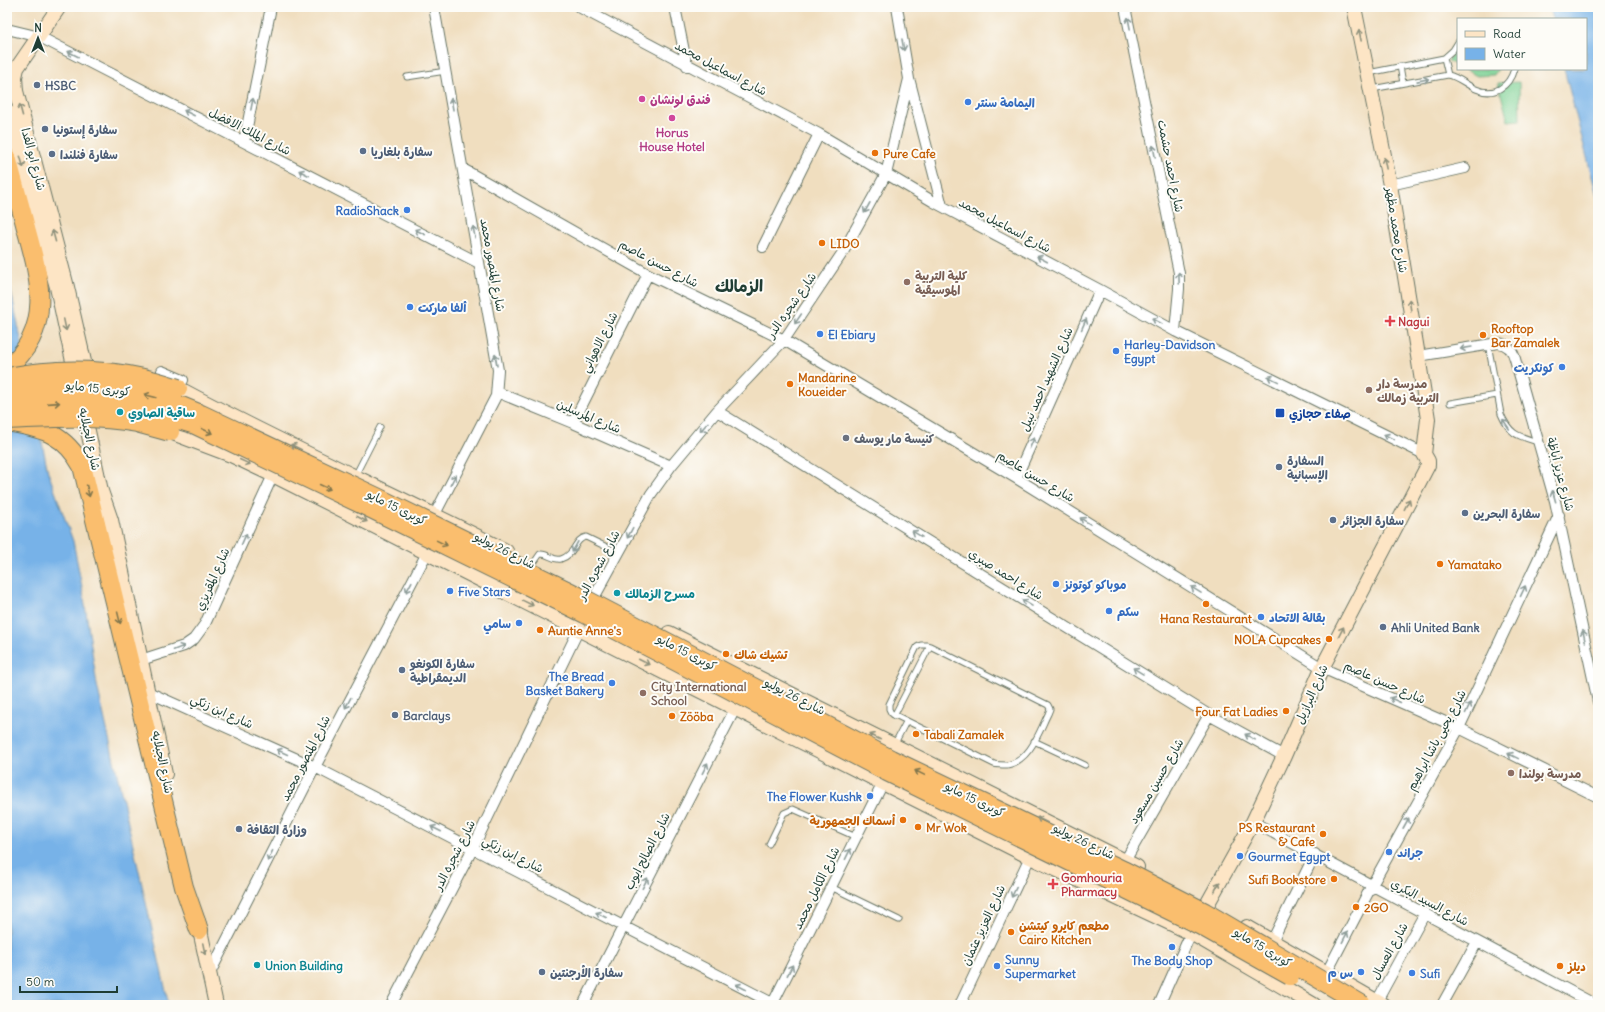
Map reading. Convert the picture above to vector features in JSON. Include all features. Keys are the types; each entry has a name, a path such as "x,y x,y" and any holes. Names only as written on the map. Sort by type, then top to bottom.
{"highway":[{"path":"7,157 37,268 41,300 38,320 32,337 24,350 7,368"},
{"path":"7,376 78,369 109,371 139,376 178,388"},
{"name":"كوبرى 15 مايو","path":"7,390 58,385 95,386 131,391 167,400 201,414 377,497 582,598 750,684 891,759 1130,873 1374,1004"},
{"name":"كوبرى 15 مايو","path":"7,408 54,402 93,402 145,410 195,425 585,614 887,772 1201,926 1338,1005"},
{"path":"7,421 70,418 103,419 137,424 170,432"},
{"path":"7,421 46,431 57,437 76,455 82,466 184,886 200,930"}],"street":[{"name":"شارع ابو الفدا","path":"59,7 40,37 17,68 15,77 16,91 62,287"},
{"path":"244,142 271,7"},
{"name":"شارع المنصور محمد","path":"434,7 498,370 497,392 490,409 435,514"},
{"name":"شارع اسماعيل محمد","path":"579,7 687,66 819,134 938,204 1174,331 1424,454"},
{"path":"674,7 687,66"},
{"path":"896,7 909,79 938,204"},
{"name":"شارع احمد حشمت","path":"1125,7 1179,273 1179,289 1174,331"},
{"name":"شارع محمد مظهر","path":"1354,7 1390,185 1428,419 1424,454"},
{"name":"شارع الملك الافضل","path":"7,29 40,37 479,263"},
{"name":"شارع شجره الدر","path":"391,1005 473,848 595,596 651,494 671,466 717,411 784,340 843,252 886,174 909,79"},
{"name":"شارع ابو الفدا","path":"7,111 62,287"},
{"path":"763,247 819,134"},
{"name":"شارع حسن عاصم","path":"463,168 648,274 784,340 1016,478 1322,668 1459,728 1598,797"},
{"path":"1390,185 1465,168"},
{"name":"شارع الاهواني","path":"573,423 648,274"},
{"name":"شارع الجبلايه","path":"62,287 101,491 111,520 216,1005"},
{"name":"شارع الشهيد احمد نبيل","path":"1016,478 1100,290"},
{"name":"شارع عزيز أباظة","path":"1418,356 1488,344 1503,344 1512,350 1559,515 1598,702"},
{"path":"162,371 183,380 178,388"},
{"name":"شارع 26 يوليو","path":"178,388 233,417 435,514 595,596 1125,861 1327,972 1374,1004"},
{"name":"شارع المرسلين","path":"497,392 573,423 671,466"},
{"name":"شارع احمد صبري","path":"717,411 1209,715 1284,756"},
{"path":"170,432 231,455 273,475 1030,857 1191,933 1310,1004"},
{"name":"شارع البرازيل","path":"1191,933 1253,822 1284,756 1322,668 1428,465 1428,461 1424,454"},
{"name":"شارع المقريزي","path":"142,660 184,646 194,639 205,624 273,475"},
{"name":"شارع يحيى باشا ابراهيم","path":"1327,972 1372,885 1459,728 1559,515"},
{"name":"شارع المنصور محمد","path":"209,975 315,767 427,553"},
{"name":"شارع ابن زنكي","path":"148,692 315,767 774,1004"},
{"name":"شارع الصالح ايوب","path":"582,1005 735,709"},
{"name":"شارع حسين مسعود","path":"1125,861 1209,715"},
{"name":"شارع الكامل محمد","path":"774,1004 883,783"},
{"name":"شارع السيد البكري","path":"1253,822 1596,1005"},
{"path":"1272,941 1315,854"},
{"name":"شارع العزيز عثمان","path":"960,1005 1030,857"},
{"name":"شارع العسال","path":"1374,1004 1425,913"},
{"path":"1159,1005 1191,933"},
{"path":"1442,1005 1477,942"}],"lane":[{"path":"1367,73 1444,58 1453,50 1457,44"},
{"path":"1444,58 1448,75"},
{"path":"1400,66 1403,83"},
{"path":"1371,90 1448,75 1458,78 1476,89 1487,92 1499,89 1509,82 1514,70"},
{"path":"407,77 446,71"},
{"path":"1488,344 1501,414 1507,426 1516,435 1539,442"},
{"path":"1450,402 1497,395"},
{"path":"355,476 380,427"},
{"path":"533,564 540,554 555,559 568,556 579,540 586,537 619,553"},
{"path":"926,644 1048,705 1050,709 1028,752 1018,760 1007,765 994,764 894,716 889,709 889,704 917,647 926,644"},
{"path":"894,716 930,646"},
{"path":"894,746 906,722"},
{"path":"1034,741 1085,765"},
{"path":"768,844 784,813 794,809 856,837"},
{"path":"831,886 899,920"}],"green space":[{"path":"1457,47 1457,66 1448,61"},
{"path":"1466,70 1497,70 1494,75 1477,76"},
{"path":"1519,82 1520,120 1508,121 1498,83"}],"water":[{"path":"1549,7 1598,7 1598,200 1564,70 1587,70 1587,18 1552,18"},
{"path":"7,271 48,472 73,541 83,592 97,685 169,1005 7,1005"}],"place":[{"name":"HSBC","path":"37,85"},
{"name":"فندق لونشان","path":"642,99"},
{"name":"اليمامة سنتر","path":"968,102"},
{"name":"Horus House Hotel","path":"672,118"},
{"name":"سفارة إستونيا","path":"45,129"},
{"name":"سفارة بلغاريا","path":"363,151"},
{"name":"Pure Cafe","path":"875,153"},
{"name":"سفارة فنلندا","path":"52,154"},
{"name":"RadioShack","path":"407,210"},
{"name":"LIDO","path":"822,243"},
{"name":"كلية التربية الموسيقية","path":"907,282"},
{"name":"ألفا ماركت","path":"410,307"},
{"name":"Nagui","path":"1390,321"},
{"name":"El Ebiary","path":"820,334"},
{"name":"Rooftop Bar Zamalek","path":"1483,335"},
{"name":"Harley-Davidson Egypt","path":"1116,351"},
{"name":"كونكريت","path":"1562,367"},
{"name":"Mandarine Koueider","path":"790,384"},
{"name":"مدرسة دار التربية زمالك","path":"1369,390"},
{"name":"ساقية الصاوي","path":"120,412"},
{"name":"صفاء حجازي","path":"1280,413"},
{"name":"كنيسة مار يوسف","path":"846,438"},
{"name":"السفارة الإسبانية","path":"1279,467"},
{"name":"سفارة البحرين","path":"1465,513"},
{"name":"سفارة الجزائر","path":"1333,520"},
{"name":"Yamatako","path":"1440,564"},
{"name":"موباكو كوتونز","path":"1056,584"},
{"name":"Five Stars","path":"450,591"},
{"name":"مسرح الزمالك","path":"617,593"},
{"name":"Hana Restaurant","path":"1206,604"},
{"name":"سكم","path":"1109,611"},
{"name":"بقالة الاتحاد","path":"1261,617"},
{"name":"سامي","path":"519,623"},
{"name":"Ahli United Bank","path":"1383,627"},
{"name":"Auntie Anne's","path":"540,630"},
{"name":"NOLA Cupcakes","path":"1329,639"},
{"name":"تشيك شاك","path":"726,654"},
{"name":"سفارة الكونغو الديمقراطية","path":"402,670"},
{"name":"The Bread Basket Bakery","path":"612,683"},
{"name":"City International School","path":"643,693"},
{"name":"Four Fat Ladies","path":"1286,711"},
{"name":"Barclays","path":"395,715"},
{"name":"Zööba","path":"672,716"},
{"name":"Tabali Zamalek","path":"916,734"},
{"name":"مدرسة بولندا","path":"1511,773"},
{"name":"The Flower Kushk","path":"870,796"},
{"name":"أسماك الجمهورية","path":"903,820"},
{"name":"Mr Wok","path":"918,827"},
{"name":"وزارة الثقافة","path":"239,829"},
{"name":"PS Restaurant & Cafe","path":"1323,834"},
{"name":"جراند","path":"1389,852"},
{"name":"Gourmet Egypt","path":"1240,856"},
{"name":"Sufi Bookstore","path":"1334,879"},
{"name":"Gomhouria Pharmacy","path":"1053,884"},
{"name":"2GO","path":"1356,907"},
{"name":"مطعم كايرو كيتشن Cairo Kitchen","path":"1011,932"},
{"name":"The Body Shop","path":"1172,947"},
{"name":"Union Building","path":"257,965"},
{"name":"Sunny Supermarket","path":"997,966"},
{"name":"ديلز","path":"1560,966"},
{"name":"سفارة الأرجنتين","path":"542,972"},
{"name":"س م","path":"1361,972"},
{"name":"Sufi","path":"1412,973"}],"district":[{"name":"الزمالك","path":"739,286"}]}
